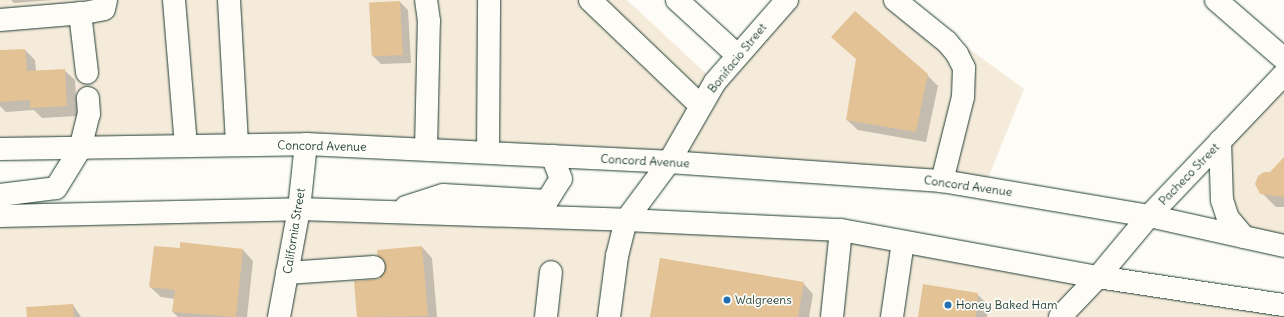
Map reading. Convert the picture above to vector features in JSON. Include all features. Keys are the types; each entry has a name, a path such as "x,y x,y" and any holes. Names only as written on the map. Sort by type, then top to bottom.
{"main road":[{"path":"0,20 80,13 104,9 106,0"},
{"path":"174,0 186,146"},
{"path":"229,0 237,145"},
{"path":"426,0 429,21 426,150"},
{"path":"488,152 489,0"},
{"path":"590,0 700,105"},
{"path":"677,0 737,55"},
{"name":"Bonifacio Street","path":"626,220 669,162 700,105 737,55 787,0"},
{"path":"895,0 957,54 964,68 964,81 942,181"},
{"path":"1216,0 1284,60"},
{"path":"80,13 86,73"},
{"name":"Pacheco Street","path":"1060,317 1098,277 1149,216 1284,74"},
{"path":"0,195 56,188 80,149 88,114 88,98"},
{"path":"1220,141 1222,200 1228,218 1244,237"},
{"name":"Concord Avenue","path":"0,149 80,149 306,144 669,162 942,181 1149,216 1284,246"},
{"name":"California Street","path":"279,317 299,210 306,144"},
{"path":"392,212 443,195 547,202 561,179 552,156"},
{"path":"0,216 299,210 626,220 841,230 1098,277 1284,304"},
{"path":"609,317 617,256 626,220"},
{"path":"832,317 841,230"},
{"path":"892,317 904,242"},
{"path":"287,273 374,267"},
{"path":"546,317 551,272"}],"shaded area":[{"path":"0,0 627,0 715,82 787,0 902,0 1024,89 984,188 669,162 0,149"},
{"path":"1284,74 1284,246 1228,218 1220,141"},
{"path":"299,209 841,230 1284,305 1284,317 0,317 0,216"}],"building":[{"path":"400,1 403,55 372,57 369,3"},
{"path":"855,11 928,74 916,132 846,120 856,59 831,37"},
{"path":"25,49 27,71 65,69 67,106 30,108 30,100 0,102 0,50"},
{"path":"1284,157 1284,197 1260,194 1255,184 1258,176 1264,172 1270,172"},
{"path":"180,242 243,249 236,317 172,312 175,290 149,287 154,246 180,248"},
{"path":"422,246 428,316 357,317 354,281 380,279 377,250"},
{"name":"Walgreens","path":"660,258 804,282 798,317 650,317"},
{"name":"Honey Baked Ham","path":"923,284 978,293 976,317 918,317"},
{"path":"73,304 74,317 27,317 26,307"}],"place":[{"name":"Walgreens","path":"727,300"},
{"name":"Honey Baked Ham","path":"948,305"}]}
